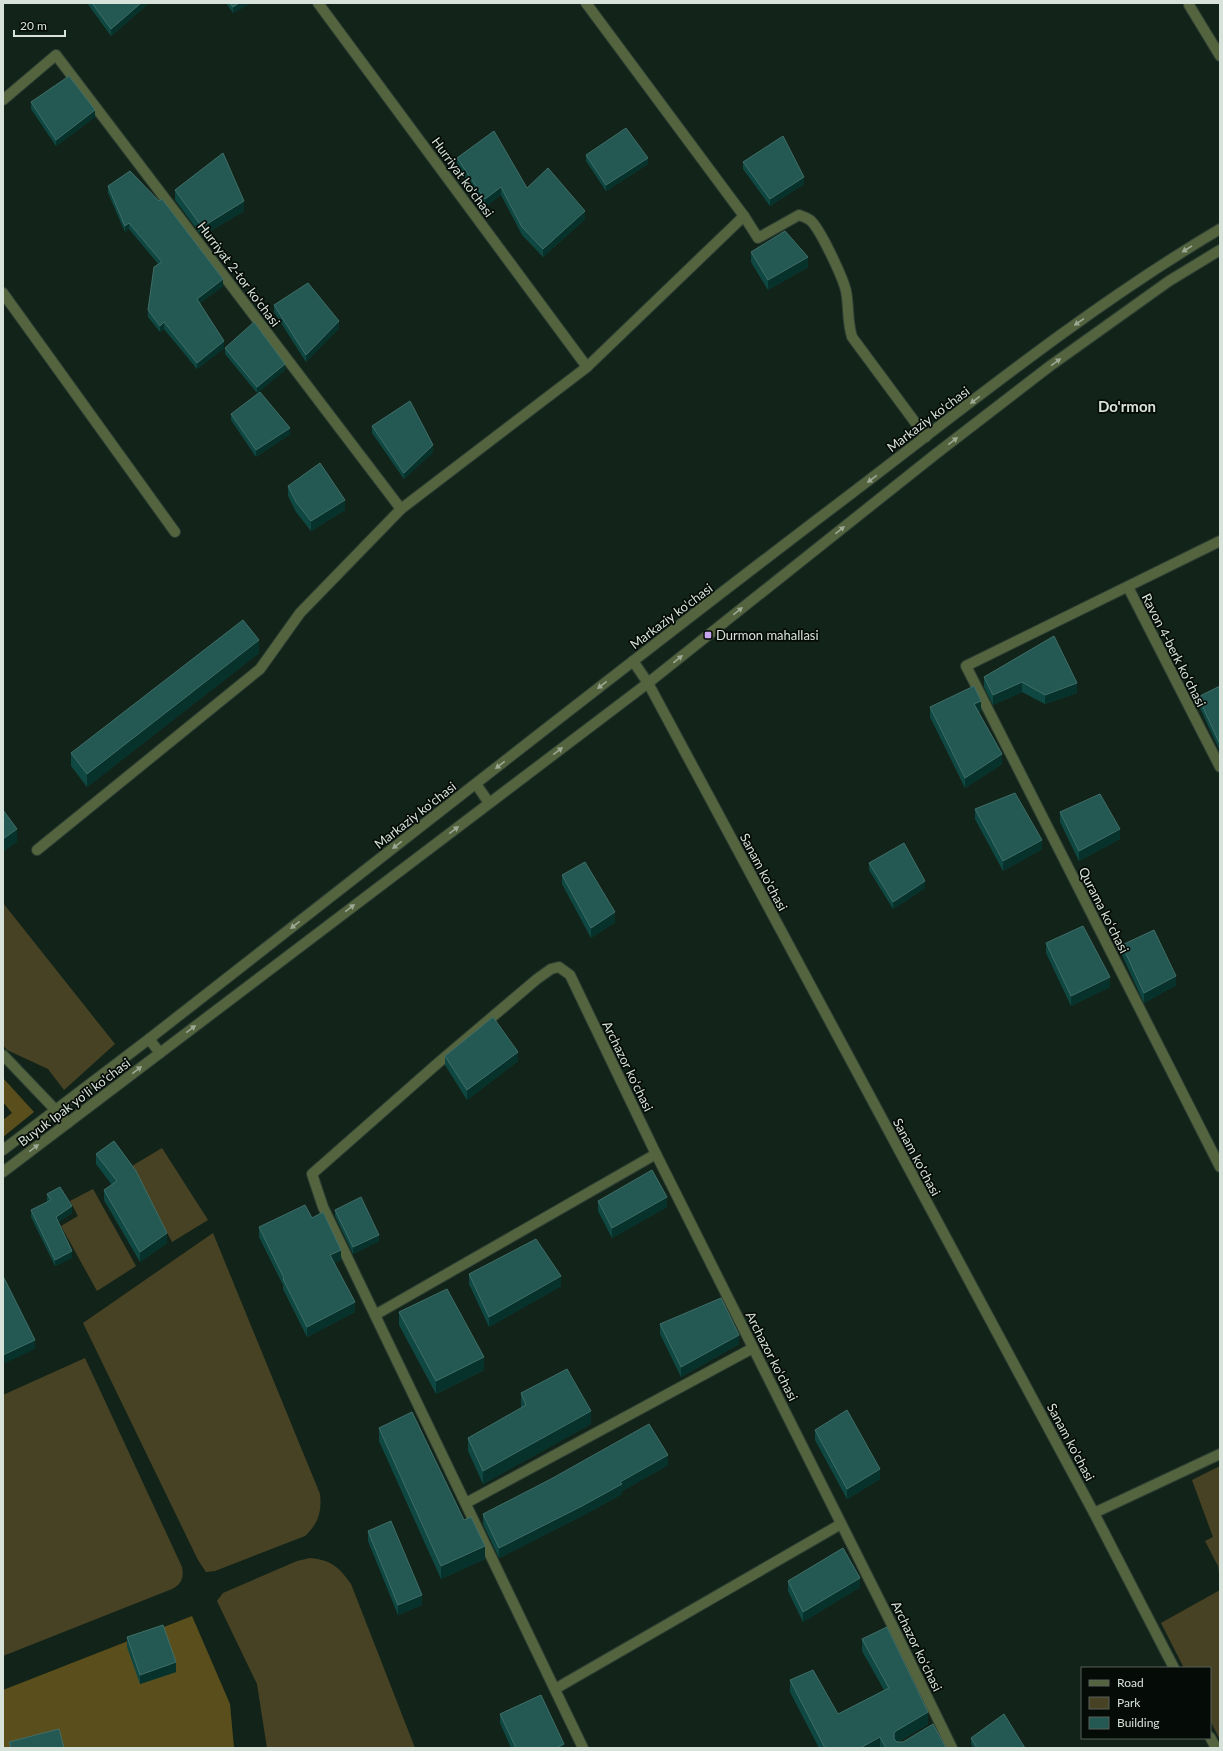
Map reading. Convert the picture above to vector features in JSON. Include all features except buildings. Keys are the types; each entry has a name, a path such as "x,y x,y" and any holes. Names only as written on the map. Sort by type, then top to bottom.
{"street":[{"name":"Hurriyat ko'chasi","path":"318,3 587,367"},
{"path":"586,3 744,216 758,238 799,214 810,220 816,228 842,278 846,292 848,323 852,336 937,453"},
{"path":"1189,5 1220,56"},
{"name":"Hurriyat 2-tor ko'chasi","path":"5,95 56,55 401,509"},
{"path":"37,850 260,669 300,613 401,509 587,367 744,216"},
{"name":"Markaziy ko'chasi","path":"149,1039 633,661 926,437 1070,329 1165,263 1220,229"},
{"path":"149,1039 160,1053 648,683 937,453 1110,322 1169,281 1220,250"},
{"path":"3,293 175,532"},
{"path":"1128,587 1220,541"},
{"name":"Qurama koʻchasi","path":"1128,587 966,666 1220,1167"},
{"name":"Ravon 4-berk koʻchasi","path":"1128,587 1220,767"},
{"name":"Sanam ko'chasi","path":"633,661 648,683 1094,1513 1173,1667"},
{"path":"476,784 489,803"},
{"name":"Archazor ko‘chasi","path":"375,1316 323,1207 312,1174 536,979 551,969 559,967 570,975 656,1154 842,1524 937,1726 952,1748"},
{"name":"Buyuk Ipak yo'li ko'chasi","path":"3,1150 149,1039"},
{"name":"Buyuk Ipak yo'li ko'chasi","path":"3,1172 160,1053"},
{"path":"3,1056 68,1123"},
{"path":"583,1748 375,1316 656,1154"},
{"path":"466,1504 753,1348"},
{"path":"1094,1513 1220,1454"},
{"path":"555,1689 842,1524"},
{"path":"1211,1739 1216,1748"}],"green space":[{"path":"3,903 115,1044 64,1090 48,1069 7,1050 3,1045"},
{"path":"162,1148 208,1220 172,1242 132,1166"},
{"path":"93,1189 136,1266 97,1291 61,1226 78,1216 70,1201"},
{"path":"213,1233 320,1494 320,1512 313,1527 305,1536 215,1571 206,1572 198,1560 83,1323"},
{"path":"85,1358 182,1567 182,1580 172,1589 3,1656 3,1395"},
{"path":"1220,1466 1220,1580 1218,1566 1205,1541 1213,1537 1192,1480"},
{"path":"310,1558 334,1565 351,1584 415,1748 267,1748 257,1684 217,1601 223,1593 297,1561"},
{"path":"1220,1590 1220,1740 1211,1722 1211,1667 1183,1667 1161,1623"}],"shaded area":[{"path":"3,1078 34,1112 3,1137 3,1120 12,1113 3,1102"},
{"path":"192,1616 230,1704 234,1748 3,1748 3,1690"}],"place":[{"name":"Durmon mahallasi","path":"708,635"}],"district":[{"name":"Do'rmon","path":"1127,407"}]}
